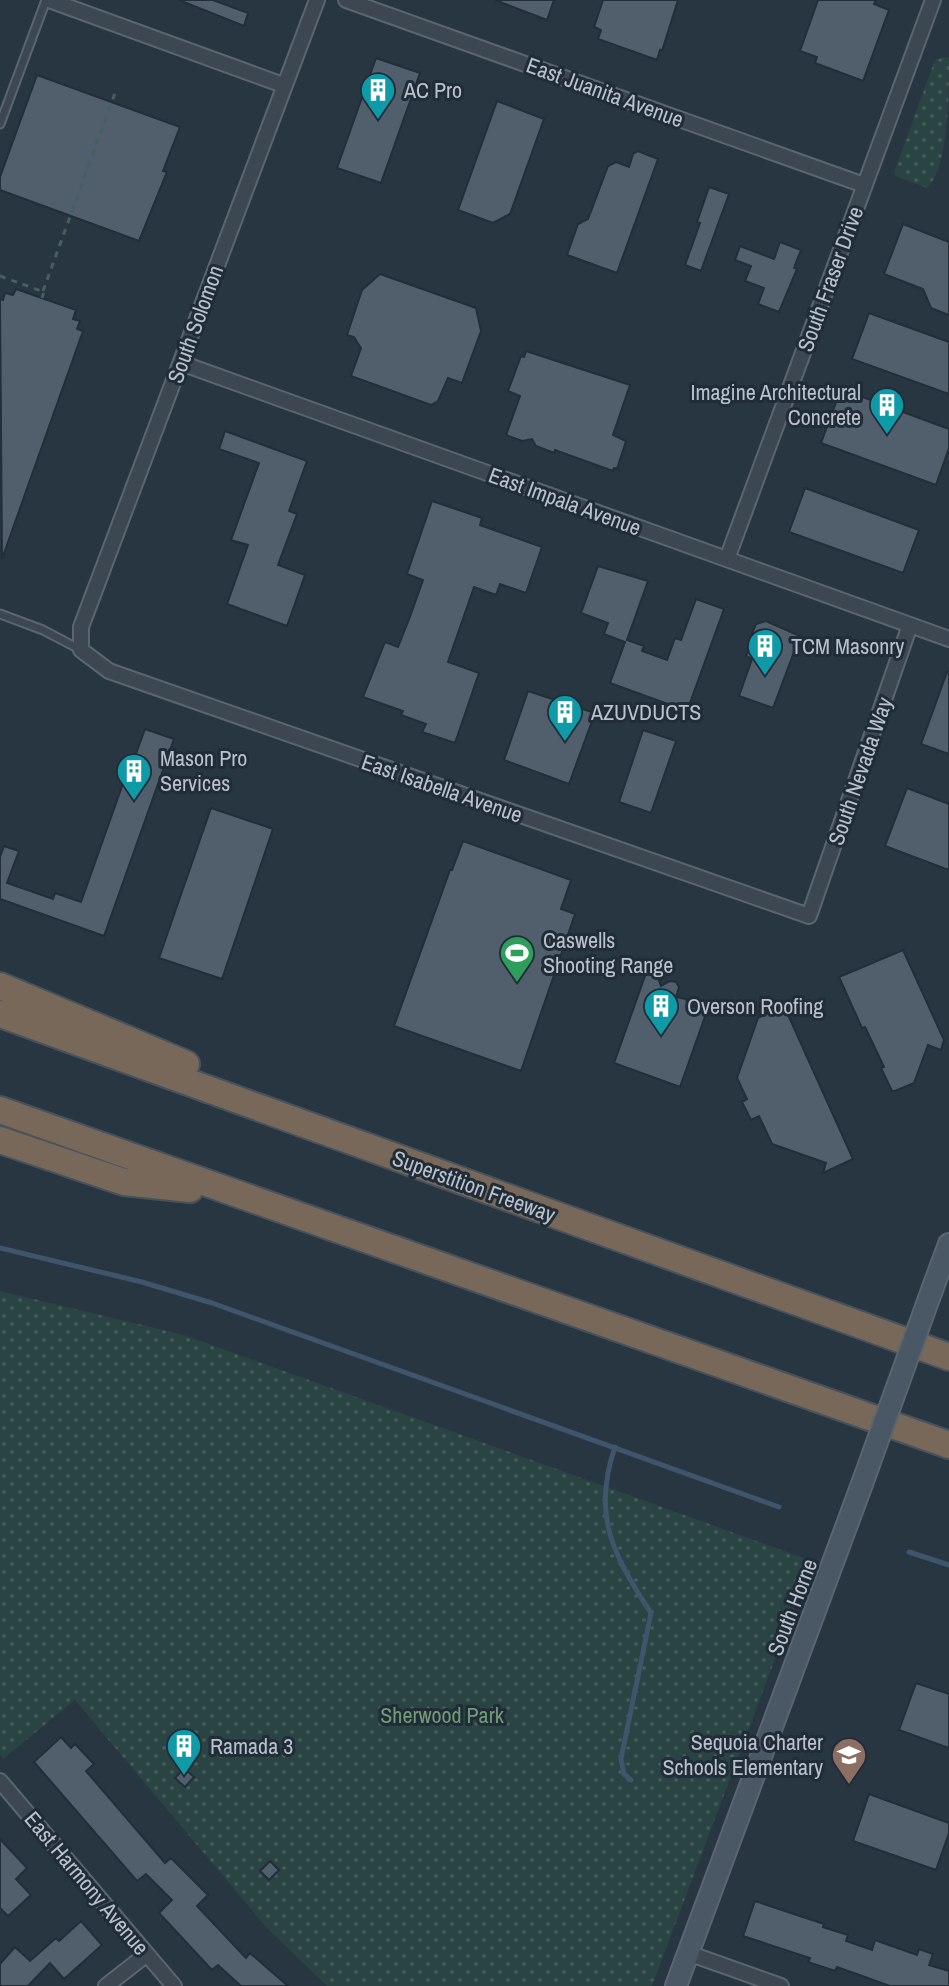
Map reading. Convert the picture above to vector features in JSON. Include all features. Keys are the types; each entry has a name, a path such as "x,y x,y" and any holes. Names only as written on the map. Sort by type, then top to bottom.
{"highway":[{"path":"0,986 499,1195"},
{"name":"Superstition Freeway","path":"0,1014 949,1357"},
{"path":"0,1110 949,1445"},
{"path":"0,1140 124,1182 234,1194"}],"street":[{"path":"47,0 283,85"},
{"name":"South Solomon","path":"81,650 81,627 317,0"},
{"name":"East Juanita Avenue","path":"346,0 864,185"},
{"name":"South Fraser Drive","path":"727,559 933,0"},
{"name":"East Impala Avenue","path":"181,363 949,639"},
{"name":"South Nevada Way","path":"809,916 910,625"},
{"name":"East Isabella Avenue","path":"81,650 109,671 809,916"},
{"name":"South Horne","path":"676,1986 949,1244"},
{"name":"East Harmony Avenue","path":"0,1781 174,1986"},
{"path":"688,1953 781,1986"},
{"path":"106,1986 147,1954"}],"lane":[{"path":"0,124 47,0"},
{"path":"0,614 43,630 81,650"}],"path":[{"path":"42,298 115,93"},
{"path":"0,276 43,291"}],"green space":[{"path":"949,58 949,90 944,147 940,164 927,188 895,176 894,172 935,60"},
{"name":"Sherwood Park","path":"0,1291 184,1335 812,1561 652,1986 327,1986 266,1927 75,1700 3,1759 0,1755"}],"building":[{"path":"179,0 213,0 248,13 244,26"},
{"path":"495,0 554,0 547,20"},
{"path":"603,0 678,0 657,60 598,39 601,30 594,27"},
{"path":"818,0 876,0 874,4 889,10 863,81 815,63 817,57 800,51"},
{"name":"AC Pro","path":"376,58 420,73 381,183 337,168"},
{"path":"37,75 180,127 163,171 167,172 139,241 0,190 0,177"},
{"path":"497,101 544,119 510,214 493,223 458,210"},
{"path":"638,151 658,159 617,273 567,255 578,224 588,219 608,166 616,162 629,167 633,154"},
{"path":"709,187 729,194 701,271 685,265"},
{"path":"903,224 949,242 949,315 931,308 923,289 884,274"},
{"path":"780,242 801,250 794,268 797,269 779,312 758,304 764,288 745,281 751,266 735,260 740,246 774,259"},
{"path":"380,274 476,308 481,331 462,383 448,378 438,401 431,405 351,376 361,348 354,337 347,335 362,290"},
{"path":"16,289 76,310 73,319 80,321 77,329 83,331 2,559 0,299 3,300 5,293 13,295"},
{"path":"869,313 949,342 949,394 852,359"},
{"path":"526,351 630,385 613,435 626,441 617,469 613,471 555,450 554,453 536,446 532,439 522,441 506,435 520,396 508,391 521,356 524,357"},
{"name":"Imagine Architectural Concrete","path":"841,389 949,429 949,448 936,485 821,443"},
{"path":"225,431 307,461 289,511 297,514 278,565 305,575 287,626 227,604 248,545 231,540 259,463 219,449"},
{"path":"805,488 919,530 903,573 789,532"},
{"path":"432,501 482,518 480,525 542,547 526,593 500,584 496,595 474,587 448,662 479,673 455,743 422,732 426,724 401,715 403,711 363,697 385,642 398,647 423,580 407,574"},
{"path":"598,566 648,581 627,640 644,646 642,651 667,660 675,638 681,640 696,599 724,609 687,711 610,683 625,642 604,634 608,623 581,613"},
{"name":"TCM Masonry","path":"766,621 800,636 773,708 739,696 752,659 746,656 753,639 750,638 756,624"},
{"path":"949,673 949,754 921,744"},
{"path":"528,691 595,713 569,784 504,760"},
{"name":"Mason Pro Services","path":"145,729 174,739 104,936 0,899 0,857 4,846 19,851 7,883 53,899 55,893 81,902"},
{"path":"643,730 676,741 651,813 619,802"},
{"path":"907,788 949,804 949,870 885,846"},
{"path":"211,808 273,829 222,979 159,958"},
{"path":"463,841 571,880 561,909 575,914 521,1071 394,1026"},
{"path":"903,950 944,1040 941,1050 928,1045 914,1083 892,1091 881,1068 884,1067 839,977"},
{"name":"Overson Roofing","path":"650,973 657,975 661,986 670,981 676,982 679,987 676,997 686,999 689,1010 699,1004 705,1006 707,1011 680,1087 614,1063 645,976"},
{"path":"784,1006 853,1159 823,1173 826,1163 772,1144 759,1116 751,1120 742,1102 747,1099 737,1078 758,1018"},
{"path":"916,1683 949,1694 949,1748 899,1730"},
{"path":"61,1737 71,1748 75,1744 94,1764 86,1771 165,1863 171,1858 208,1895 197,1906 246,1958 250,1953 288,1986 241,1986 218,1965 212,1970 159,1913 172,1900 146,1874 137,1881 34,1762"},
{"name":"Ramada 3","path":"184,1768 194,1777 185,1787 175,1778"},
{"path":"869,1794 949,1823 949,1833 936,1870 853,1841"},
{"path":"0,1839 27,1868 16,1879 31,1895 8,1916 0,1908"},
{"path":"270,1861 279,1870 269,1880 260,1871"},
{"path":"755,1901 824,1924 823,1927 848,1935 846,1941 872,1950 875,1940 917,1955 919,1949 933,1954 929,1965 949,1971 949,1986 890,1986 837,1967 835,1971 808,1962 810,1958 743,1936"},
{"path":"81,1921 102,1945 64,1979 50,1963 28,1986 0,1986 0,1964 15,1947 30,1961"}],"waterway":[{"path":"0,1248 142,1282 212,1303 779,1507"},
{"path":"615,1447 605,1494 610,1534 626,1573 651,1613 621,1759 624,1774 631,1780"},
{"path":"909,1552 949,1565"}],"place":[{"name":"AC Pro","path":"378,121"},
{"name":"Imagine Architectural Concrete","path":"887,436"},
{"name":"TCM Masonry","path":"765,677"},
{"name":"AZUVDUCTS","path":"565,743"},
{"name":"Mason Pro Services","path":"134,802"},
{"name":"Caswells Shooting Range","path":"517,984"},
{"name":"Overson Roofing","path":"661,1037"},
{"name":"Ramada 3","path":"184,1777"},
{"name":"Sequoia Charter Schools Elementary","path":"849,1786"}]}
